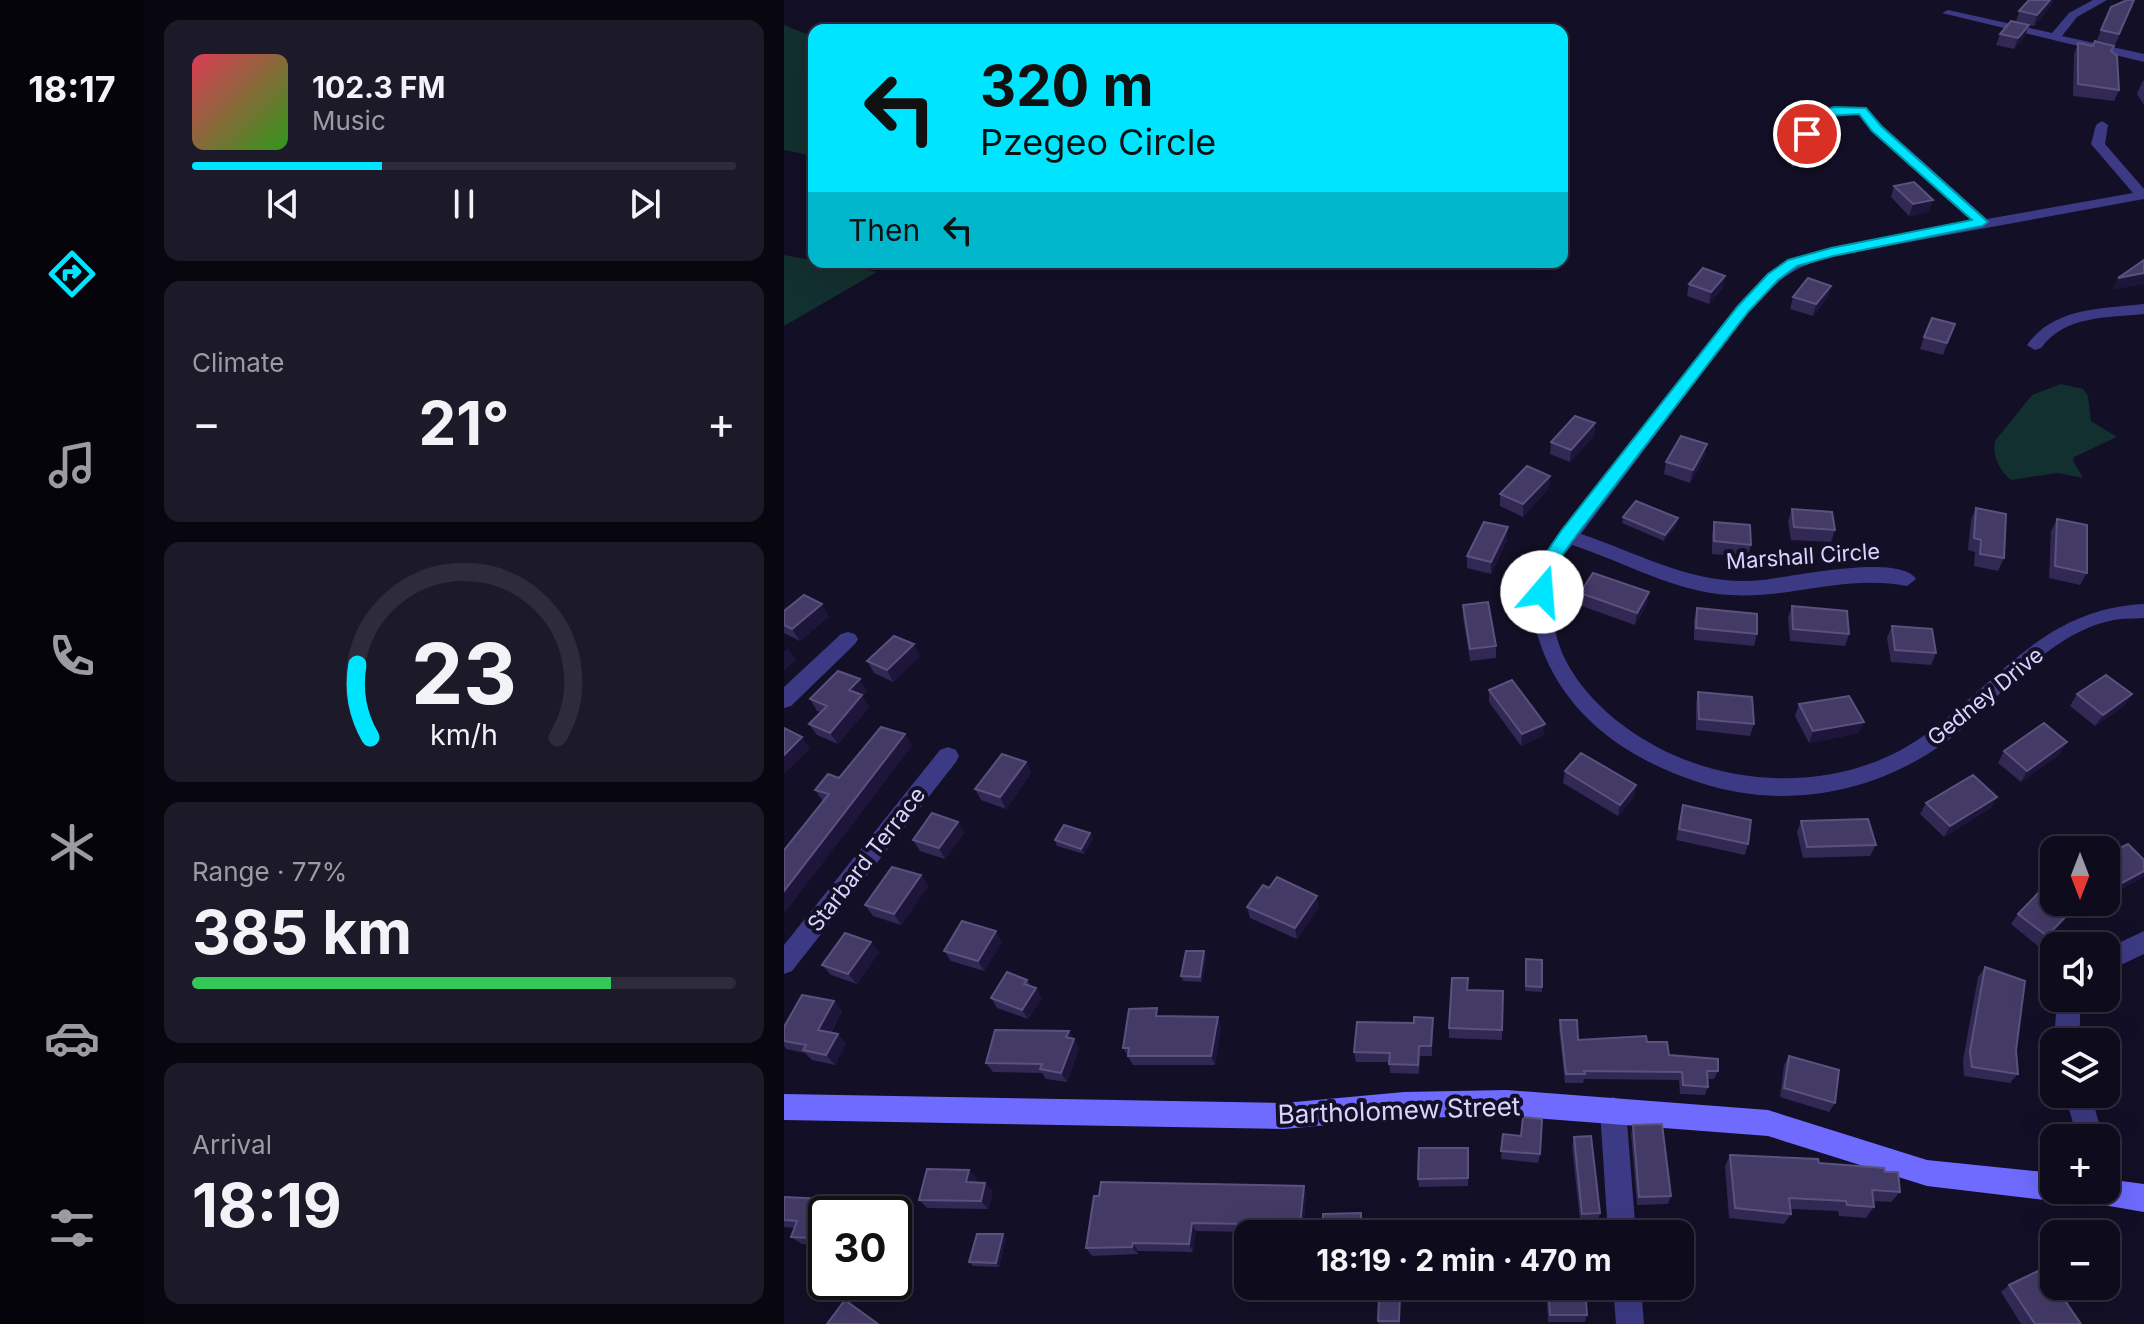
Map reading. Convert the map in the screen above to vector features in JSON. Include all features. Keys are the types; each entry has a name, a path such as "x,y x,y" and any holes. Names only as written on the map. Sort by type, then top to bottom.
{"main road":[{"name":"Bartholomew Street","path":"784,1107 1284,1116 1404,1105 1506,1103 1768,1123 1927,1173 2040,1185"},
{"path":"2120,1195 2144,1198"}],"street":[{"path":"2054,38 2073,15 2101,0"},
{"path":"1948,13 2144,58"},
{"path":"1862,110 1877,128 1982,222"},
{"name":"Gedney Drive","path":"2102,125 2098,144 2143,196"},
{"name":"Gedney Drive","path":"2143,196 1982,222 1831,252 1793,263 1773,277 1743,309 1567,536 1549,562 1542,592 1543,631 1565,678 1607,725 1674,766 1761,788 1809,786 1851,779 1886,766 1931,742 1994,687 2065,632 2107,615 2144,611"},
{"path":"2035,345 2041,334 2065,321 2144,309"},
{"name":"Marshall Circle","path":"1567,536 1668,574 1730,588 1766,588 1852,573 1883,572 1907,579"},
{"path":"784,700 848,639"},
{"name":"Starbard Terrace","path":"784,963 948,756"},
{"path":"2120,954 2144,942"},
{"path":"1613,1110 1621,1220"},
{"path":"1628,1300 1630,1323"}],"lane":[{"path":"1795,165 1791,152 1819,118 1834,110 1862,110"}],"green space":[{"path":"784,25 808,35 808,155 784,150"},
{"path":"784,255 808,259 808,268 855,268 877,272 784,326"},
{"path":"2061,384 2083,389 2088,396 2091,421 2117,437 2074,457 2073,461 2083,478 2058,473 2011,480 1997,462 1995,441 2032,395"}],"building":[{"path":"2029,0 2050,0 2037,15 2019,11"},
{"path":"2134,0 2119,34 2101,30 2111,7"},
{"path":"2011,21 2029,25 2018,38 2000,34"},
{"path":"2095,41 2114,46 2111,51 2117,56 2119,90 2078,84 2078,43 2093,46"},
{"path":"1914,182 1933,200 1913,204 1894,186"},
{"path":"2144,260 2144,273 2118,278"},
{"path":"1703,268 1725,276 1711,292 1689,284"},
{"path":"1808,278 1831,286 1816,304 1793,297"},
{"path":"1932,318 1955,324 1947,343 1924,337"},
{"path":"1575,416 1595,423 1571,450 1551,442"},
{"path":"1681,436 1707,444 1693,470 1666,462"},
{"path":"1527,466 1550,476 1523,504 1500,494"},
{"path":"1636,501 1678,518 1665,535 1623,517"},
{"path":"1976,508 2006,514 2004,558 1980,554 1981,540 1974,538"},
{"path":"1792,509 1832,512 1835,530 1794,527"},
{"path":"2057,519 2087,525 2087,573 2055,566"},
{"path":"1484,522 1508,527 1491,562 1467,556"},
{"path":"1714,522 1750,525 1751,545 1714,541"},
{"path":"1593,573 1649,592 1637,613 1580,593"},
{"path":"804,595 822,604 792,629 784,625 784,611"},
{"path":"1488,602 1496,646 1470,649 1463,605"},
{"path":"1792,606 1847,611 1849,634 1793,629"},
{"path":"1697,608 1757,614 1757,634 1696,628"},
{"path":"1892,626 1932,629 1936,653 1895,650"},
{"path":"894,636 914,644 887,670 867,661"},
{"path":"838,671 860,679 849,690 862,695 830,733 809,724 827,706 810,699"},
{"path":"2106,675 2132,694 2103,715 2077,694"},
{"path":"1512,680 1545,724 1522,734 1489,690"},
{"path":"1698,692 1752,697 1754,724 1699,719"},
{"path":"1849,696 1864,722 1813,731 1799,704"},
{"path":"2044,723 2067,742 2027,771 2004,751"},
{"path":"881,727 905,734 784,891 784,850 829,794 815,790 828,774 839,778"},
{"path":"784,728 802,737 784,755"},
{"path":"1581,753 1636,785 1620,805 1565,771"},
{"path":"1002,754 1026,762 1000,797 975,789"},
{"path":"1973,775 1997,797 1950,826 1926,803"},
{"path":"1683,805 1751,820 1748,844 1679,829"},
{"path":"932,813 958,822 939,848 913,840"},
{"path":"1868,819 1876,845 1807,847 1801,821"},
{"path":"1064,825 1090,833 1081,849 1055,840"},
{"path":"2128,844 2144,860 2144,871 2120,884 2120,848"},
{"path":"892,867 921,875 894,914 865,905"},
{"path":"1277,877 1317,896 1295,928 1247,907 1263,885 1269,888"},
{"path":"2040,891 2040,916 2066,916 2051,932 2042,932 2018,914"},
{"path":"962,921 996,931 978,961 944,951"},
{"path":"845,933 871,942 848,974 822,965"},
{"path":"1186,951 1204,951 1200,977 1181,976"},
{"path":"1526,959 1542,960 1542,987 1526,986"},
{"path":"1985,967 2025,981 2016,1050 2018,1074 1972,1067 1970,1051"},
{"path":"1007,972 1027,980 1024,984 1036,988 1022,1010 991,998"},
{"path":"1452,978 1468,978 1467,990 1503,991 1502,1030 1449,1028"},
{"path":"802,995 834,1001 818,1030 838,1034 826,1055 803,1050 806,1045 784,1041 784,1027"},
{"path":"1157,1008 1156,1016 1218,1017 1211,1056 1128,1056 1129,1048 1123,1048 1129,1009"},
{"path":"1414,1017 1433,1018 1431,1046 1419,1046 1418,1065 1389,1064 1390,1053 1354,1052 1357,1022 1414,1023"},
{"path":"1560,1020 1577,1020 1578,1040 1646,1036 1647,1042 1667,1042 1669,1055 1718,1059 1718,1071 1707,1071 1708,1087 1683,1085 1682,1072 1584,1071 1585,1074 1566,1074"},
{"path":"995,1030 1069,1031 1066,1037 1074,1039 1061,1073 1040,1069 1042,1064 986,1063"},
{"path":"1789,1056 1839,1070 1835,1103 1784,1088"},
{"path":"1523,1117 1542,1119 1540,1154 1501,1151 1503,1134 1521,1136"},
{"path":"1662,1124 1671,1196 1639,1197 1633,1125"},
{"path":"1591,1136 1600,1213 1582,1214 1574,1137"},
{"path":"1419,1148 1468,1148 1468,1178 1418,1179"},
{"path":"1730,1155 1818,1159 1819,1163 1884,1168 1885,1172 1898,1172 1900,1192 1872,1190 1874,1207 1847,1205 1846,1201 1789,1198 1791,1214 1735,1208"},
{"path":"927,1169 969,1170 966,1182 985,1183 981,1201 919,1200"},
{"path":"1101,1182 1304,1186 1301,1220 1192,1223 1189,1244 1133,1243 1132,1247 1086,1248 1094,1196 1099,1196"},
{"path":"784,1197 808,1198 808,1238 791,1237 797,1221 784,1220"},
{"path":"1361,1213 1361,1220 1323,1220 1323,1214"},
{"path":"977,1234 1003,1234 996,1263 969,1262"},
{"path":"2038,1271 2040,1300 2065,1300 2081,1324 2035,1324 2009,1285"},
{"path":"845,1300 878,1324 827,1324"},
{"path":"1379,1300 1400,1300 1399,1321 1378,1321"},
{"path":"1549,1300 1586,1300 1587,1315 1550,1315"}],"route":[{"path":"1542,592 1549,562 1567,536 1743,309 1773,277 1793,263 1831,252 1982,222 1877,128 1862,110 1825,113 1807,134"}]}
